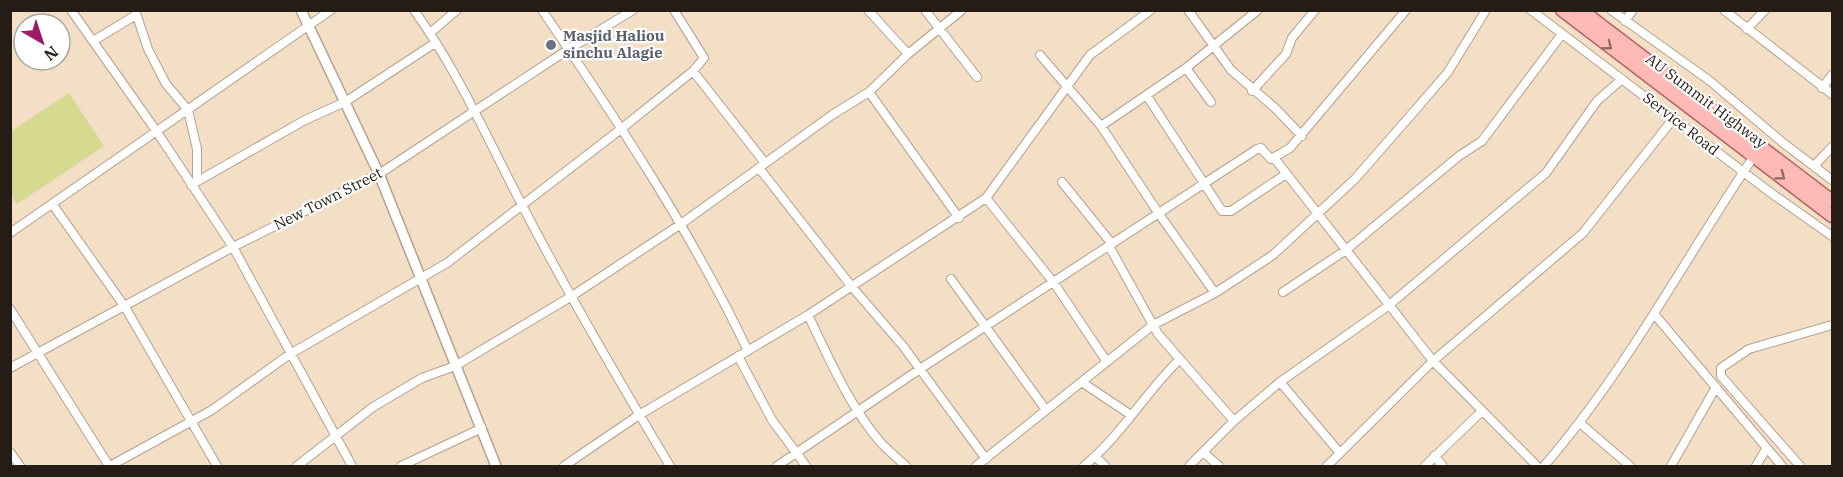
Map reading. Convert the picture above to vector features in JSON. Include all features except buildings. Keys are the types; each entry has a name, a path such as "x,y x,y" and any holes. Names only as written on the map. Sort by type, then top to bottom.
{"main road":[{"name":"AU Summit Highway","path":"1562,10 1833,216"},
{"name":"AU Summit Highway","path":"1581,10 1833,201"}],"street":[{"path":"71,10 194,183 233,247 352,466"},
{"path":"301,10 379,174 419,279 496,466"},
{"path":"10,233 331,10"},
{"path":"414,10 430,33 475,111 572,296 670,466"},
{"path":"430,33 457,10"},
{"path":"542,10 681,224 718,289 748,351"},
{"name":"New Town Street","path":"10,368 233,247 379,174 569,49 633,10"},
{"path":"10,309 110,466 191,422 291,354 447,263 523,206 693,71 704,58 674,10"},
{"path":"868,10 908,54"},
{"path":"925,10 977,77"},
{"path":"297,466 374,407 422,378 455,366 572,296 681,224 832,115 869,92 908,54 962,10"},
{"path":"1188,10 1214,46 1252,91 1275,108 1302,136"},
{"path":"1101,126 1186,68 1258,10"},
{"path":"1252,91 1286,54 1292,38 1315,10"},
{"path":"1275,159 1302,136 1406,10"},
{"path":"976,466 1153,325 1215,292 1273,255 1355,179 1448,72 1486,10"},
{"name":"Service Road","path":"1531,10 1743,172 1833,236"},
{"path":"1611,10 1710,81 1833,180"},
{"path":"1625,21 1633,10"},
{"path":"1725,10 1822,88 1833,94"},
{"path":"1748,29 1765,10"},
{"path":"564,466 639,415 808,315 959,218 986,198 1090,56 1147,12"},
{"path":"93,41 136,13 148,49 166,84 188,110 197,149 194,183"},
{"path":"1283,292 1346,250 1459,156 1482,141 1562,34"},
{"path":"194,183 305,120 345,102 435,43"},
{"path":"1040,55 1101,126 1159,214 1215,292"},
{"path":"1186,68 1211,102"},
{"path":"693,71 852,287 903,346 986,459"},
{"path":"1822,88 1833,75"},
{"path":"1189,466 1234,421 1280,382 1388,306 1546,173 1598,101 1622,79"},
{"path":"869,92 959,218"},
{"path":"1147,96 1222,212 1228,213 1286,174"},
{"path":"1328,466 1433,361 1583,233 1673,119"},
{"path":"1814,166 1833,147"},
{"path":"777,466 859,409 1261,148 1271,159 1275,159 1433,361 1537,466"},
{"path":"1544,466 1581,424 1655,315 1754,156"},
{"path":"1062,182 1110,245 1153,325 1179,360 1234,421"},
{"path":"986,198 1054,283 1107,362"},
{"path":"53,205 125,307 217,466"},
{"path":"951,279 985,329 1047,410"},
{"path":"808,315 838,375 859,409 881,442 906,466"},
{"path":"1655,315 1782,466"},
{"path":"1800,466 1721,376 1721,368 1749,349 1833,325"},
{"path":"738,356 772,420 806,466"},
{"path":"1084,466 1096,457 1154,384 1179,360"},
{"path":"1280,382 1340,453"},
{"path":"1083,383 1131,415"},
{"path":"1671,466 1716,387"},
{"path":"1425,466 1482,411"},
{"path":"1581,424 1630,466"},
{"path":"401,466 482,428"},
{"path":"1756,466 1766,449"},
{"path":"10,452 20,466"},
{"path":"1203,452 1219,466"},
{"path":"1434,456 1443,466"},
{"path":"1096,457 1105,466"},
{"path":"1334,460 1341,466"}],"green space":[{"path":"69,93 104,146 17,204 11,195 11,131"}],"place":[{"name":"Masjid Haliou sinchu Alagie","path":"551,45"}]}
